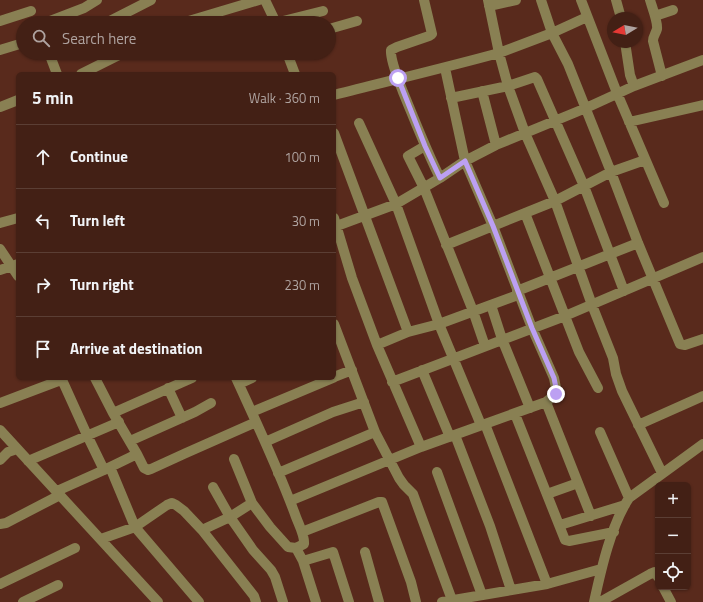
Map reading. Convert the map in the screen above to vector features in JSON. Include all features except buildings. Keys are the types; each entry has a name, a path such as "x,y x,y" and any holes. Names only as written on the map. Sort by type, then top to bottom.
{"street":[{"path":"63,16 84,8 97,0"},
{"path":"120,16 151,0"},
{"path":"205,16 259,0"},
{"path":"265,0 272,16"},
{"path":"424,0 432,34 391,50 391,55 398,78 425,146 440,178"},
{"path":"516,0 489,3 499,53 508,86 525,134 555,200 613,358 616,374 622,391 662,473"},
{"path":"541,0 552,33 568,64 612,172 638,243 680,344 686,345 703,339"},
{"path":"581,0 616,93 664,203"},
{"path":"616,0 619,12"},
{"path":"650,0 657,28 653,41 662,76"},
{"path":"654,16 673,10"},
{"path":"0,21 31,11"},
{"path":"302,16 322,11"},
{"path":"336,94 398,78 445,68 499,53 552,33 587,17"},
{"path":"336,27 357,21"},
{"path":"0,50 16,45"},
{"path":"626,48 630,76 634,86"},
{"path":"52,60 57,72"},
{"path":"85,72 109,60"},
{"path":"289,60 293,72"},
{"path":"336,224 365,216 396,204 424,188 465,161 496,145 586,108 616,93 703,60"},
{"path":"290,501 421,447 546,402 556,394 554,378 532,328 493,226 465,161 445,68"},
{"path":"451,98 508,86 535,77 537,79 584,186 624,291"},
{"path":"482,91 496,145"},
{"path":"0,107 16,101"},
{"path":"629,122 703,105"},
{"path":"359,123 396,204 439,324 483,425 547,584"},
{"path":"336,138 408,332"},
{"path":"425,146 408,156 424,188 473,311 485,346"},
{"path":"446,245 555,200 612,172 645,160"},
{"path":"525,213 579,352 598,388"},
{"path":"0,223 16,219"},
{"path":"336,227 352,278 377,345 421,447"},
{"path":"377,345 408,332 439,324 491,305 550,278 579,268 638,243"},
{"path":"0,249 14,265 0,270"},
{"path":"392,382 565,316 703,257"},
{"path":"491,305 502,340 530,408"},
{"path":"336,329 375,432 404,485 413,494 452,600"},
{"path":"336,377 352,370"},
{"path":"422,370 490,526 512,590"},
{"path":"0,403 61,380 86,435 107,469 136,527 199,602"},
{"path":"97,380 113,413 144,468 148,470 256,422"},
{"path":"113,413 187,380"},
{"path":"252,412 328,380"},
{"path":"234,458 252,503 270,527 288,547 296,548 304,544 302,532 290,501 238,381"},
{"path":"168,388 182,418"},
{"path":"638,425 703,396"},
{"path":"265,442 333,412 364,402"},
{"path":"546,402 590,516"},
{"path":"130,441 182,418 211,403"},
{"path":"515,414 567,541 614,532"},
{"path":"28,461 119,422"},
{"path":"0,430 158,602"},
{"path":"278,472 375,432"},
{"path":"600,432 627,501"},
{"path":"560,526 627,501 662,473 703,444"},
{"path":"0,460 8,452 17,449"},
{"path":"0,524 6,523 59,493 137,454"},
{"path":"437,472 482,595"},
{"path":"547,494 578,483"},
{"path":"213,487 253,550 271,570 282,602"},
{"path":"594,602 601,569 618,517 627,501"},
{"path":"302,532 382,502 411,582 416,602"},
{"path":"100,539 136,527 167,505 172,503 176,504 202,530 254,596 256,602"},
{"path":"202,530 252,503"},
{"path":"0,584 75,548"},
{"path":"296,548 303,561 316,602"},
{"path":"303,561 333,552 349,602"},
{"path":"365,552 379,602"},
{"path":"442,602 547,584 601,569"},
{"path":"600,602 655,572"},
{"path":"23,602 58,585"},
{"path":"665,590 671,602"}],"route":[{"path":"398,78 425,146 440,178 465,161 493,226 518,295 554,378 556,394"}]}
